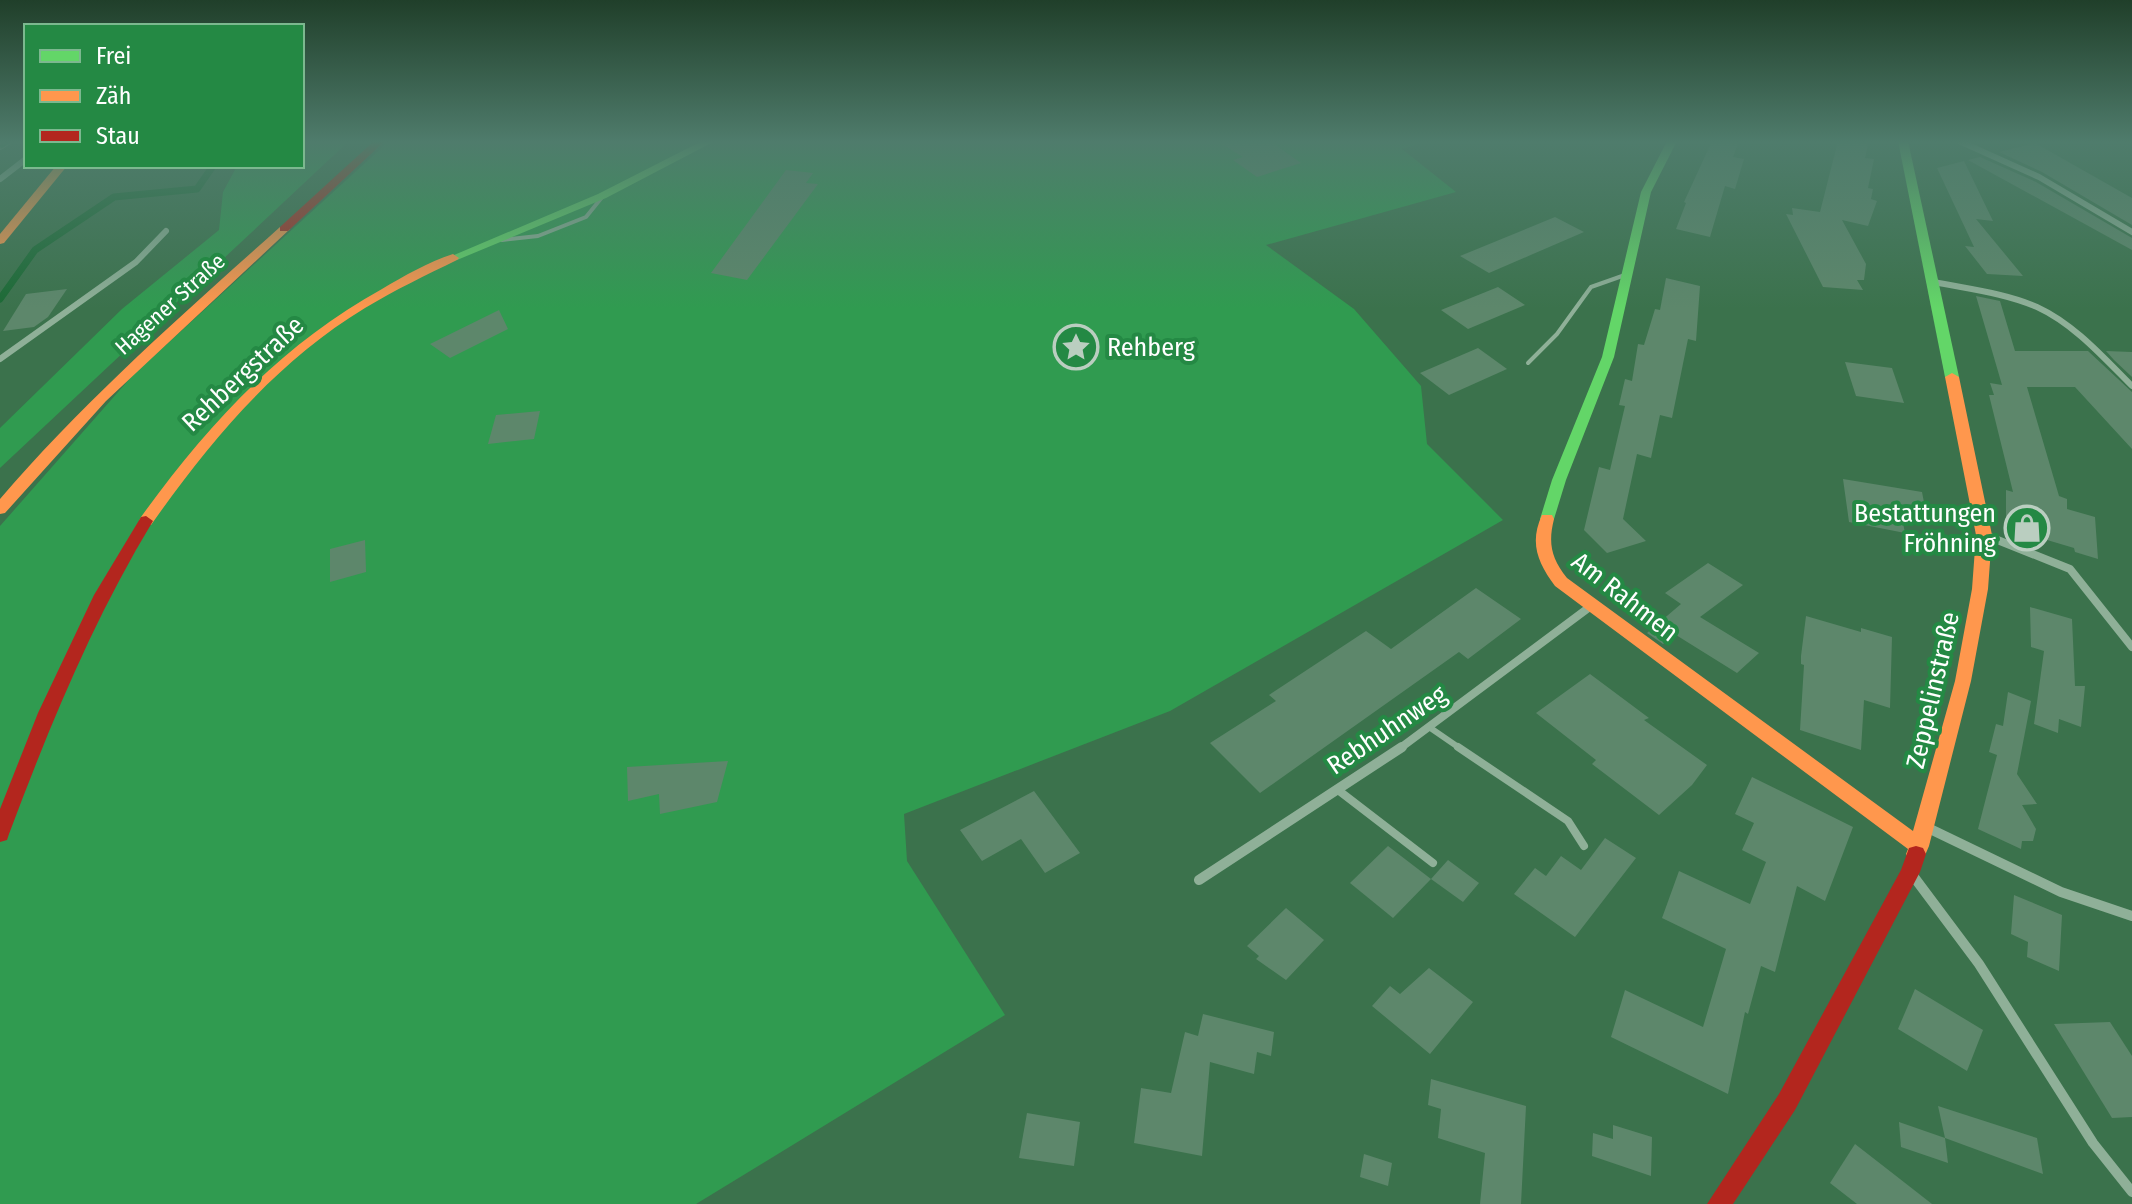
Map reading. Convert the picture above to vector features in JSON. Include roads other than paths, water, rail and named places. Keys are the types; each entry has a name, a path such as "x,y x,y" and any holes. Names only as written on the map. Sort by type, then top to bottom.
{"street":[{"path":"0,241 36,197"},
{"name":"Hagener Straße","path":"0,509 38,462 127,373 319,197"},
{"name":"Rehbergstraße","path":"0,834 58,681 150,511 199,446 292,353 353,308 427,269 600,197"},
{"name":"Am Rahmen","path":"1645,197 1608,357 1559,480 1541,539 1545,562 1561,582 1591,606 1919,846"},
{"name":"Zeppelinstraße","path":"1719,1204 1787,1102 1910,872 1925,827 1963,681 1980,589 1984,535 1915,197"},
{"path":"2073,197 2132,232"},
{"path":"0,359 136,262 166,231"},
{"path":"1934,282 1994,295 2045,311 2090,343 2132,386"},
{"path":"1984,535 2070,569 2132,647"},
{"name":"Rebhuhnweg","path":"1199,880 1470,700 1591,606"},
{"path":"1925,827 2061,892 2132,916"},
{"path":"1910,872 1979,964 2093,1143 2132,1192"}],"lane":[{"path":"1528,363 1559,332 1586,287 1601,278 1625,275"},
{"path":"1429,727 1568,821 1584,846"},
{"path":"1338,790 1433,863"}],"waterway":[{"path":"0,299 35,250 114,197"}],"place":[{"name":"Rehberg","path":"1076,347"},
{"name":"Bestattungen Fröhning","path":"2027,528"}]}
